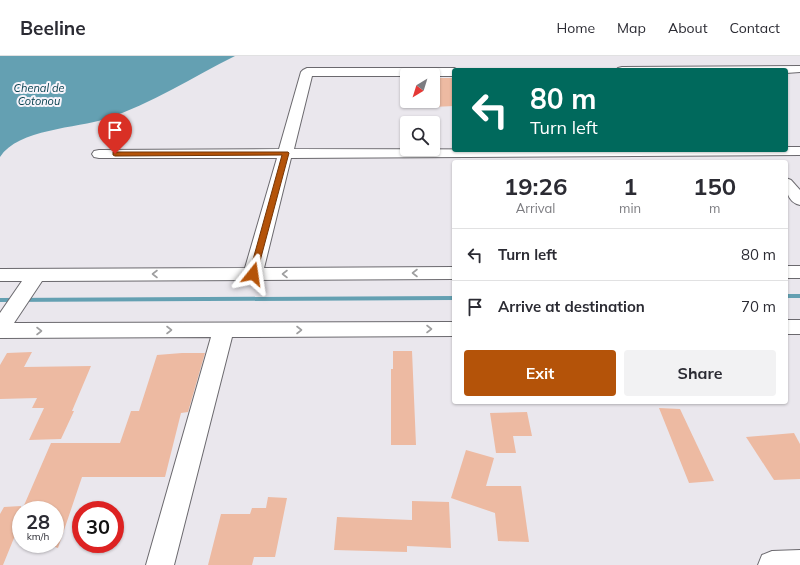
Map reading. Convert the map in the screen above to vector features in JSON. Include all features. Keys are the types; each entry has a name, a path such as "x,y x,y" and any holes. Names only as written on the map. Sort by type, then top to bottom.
{"street":[{"path":"253,274 307,72 371,67 452,72"},
{"path":"671,68 748,68"},
{"path":"788,69 800,69"},
{"path":"788,152 800,151"},
{"path":"99,154 763,154 788,152"},
{"path":"788,185 800,200"},
{"path":"788,272 800,272"},
{"path":"0,275 32,281 253,274 452,273"},
{"path":"0,330 32,281"},
{"path":"788,327 800,326"},
{"path":"0,330 452,329"},
{"path":"160,565 224,330"},
{"path":"772,565 800,564"}],"water":[{"name":"Chenal de Cotonou","path":"0,56 235,56 172,90 123,113 94,122 34,135 9,148 0,157"}],"building":[{"path":"440,78 452,78 452,106 440,107"},
{"path":"393,351 412,351 416,445 391,445 391,369 393,369"},
{"path":"32,352 24,367 91,366 72,411 74,411 61,439 29,440 44,408 32,408 37,398 0,399 0,365 7,353"},
{"path":"205,353 188,412 181,413 165,477 82,477 74,501 72,501 72,507 64,530 64,501 26,501 51,443 120,443 131,411 139,411 157,355"},
{"path":"659,408 680,409 714,481 689,483"},
{"path":"527,412 532,436 513,436 516,453 496,453 490,413"},
{"path":"794,433 800,444 800,479 774,480 746,437"},
{"path":"466,450 494,458 486,486 521,486 529,542 498,541 495,513 451,498"},
{"path":"268,497 287,498 275,557 254,557 252,565 208,565 221,514 250,514 252,508 266,508"},
{"path":"412,501 449,502 451,548 407,546 407,552 334,550 337,517 412,520"},
{"path":"4,507 12,507 12,543 3,565 0,565 0,514"}],"waterway":[{"path":"788,296 800,296"},
{"path":"0,300 452,298"}],"route":[{"path":"115,154 286,153 253,274"}]}
